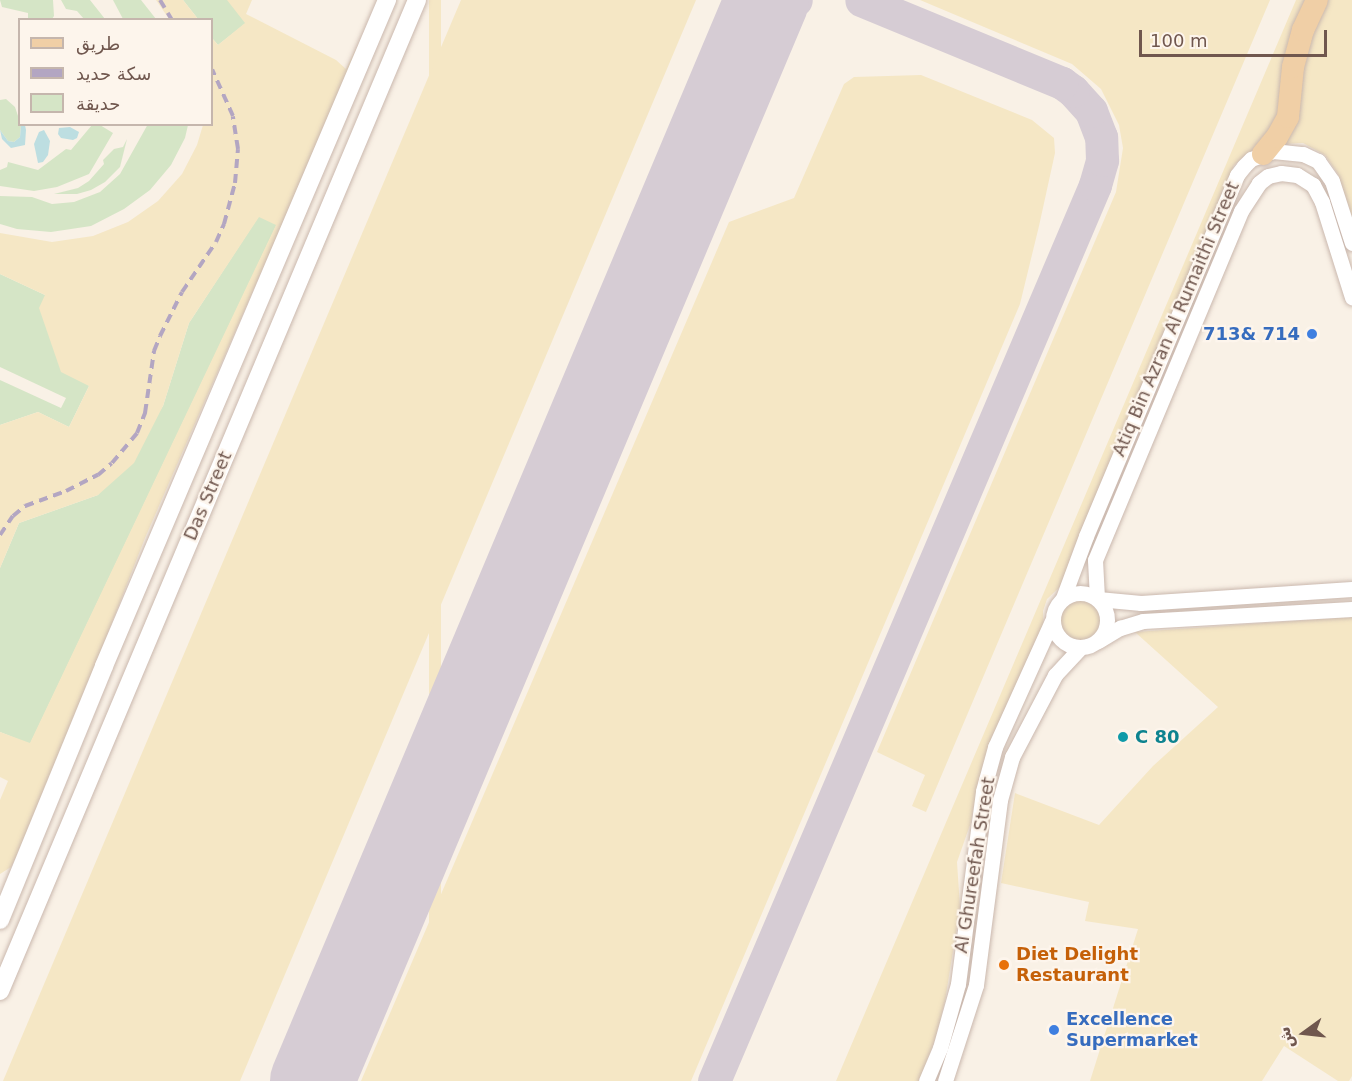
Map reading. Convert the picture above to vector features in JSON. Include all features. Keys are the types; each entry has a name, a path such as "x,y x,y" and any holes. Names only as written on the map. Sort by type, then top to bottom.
{"main road":[{"path":"1263,154 1277,137 1288,117 1293,67 1303,30 1317,0"}],"street":[{"name":"Das Street","path":"0,920 104,666 387,0"},
{"name":"Das Street","path":"0,991 417,0"},
{"path":"1263,154 1286,152 1303,154 1318,161 1332,181 1352,243"},
{"name":"Atiq Bin Azran Al Rumaithi Street","path":"1063,598 1086,536 1236,175 1251,159 1263,154"},
{"name":"Atiq Bin Azran Al Rumaithi Street","path":"1097,599 1095,560 1241,211 1250,194 1268,176 1281,173 1297,175 1313,185 1322,202 1352,297"},
{"path":"1352,589 1141,603 1097,599 1077,592 1063,598 1053,612 1052,621 1058,637 1073,646 1081,647 1120,628 1143,621 1352,609"},
{"path":"1097,599 1104,606 1107,624 1098,640"},
{"name":"Al Ghureefah Street","path":"926,1081 940,1048 958,984 983,791 995,747 1052,621"},
{"name":"Al Ghureefah Street","path":"945,1081 976,985 1000,800 1012,757 1054,675 1081,647"}],"green space":[{"path":"0,0 53,0 54,16 53,18 28,18 28,13 2,7"},
{"path":"61,0 90,0 104,18 83,18 77,11 66,9"},
{"path":"113,0 141,0 155,18 122,18"},
{"path":"183,0 228,0 246,23 218,45 213,39 213,18 197,18"},
{"path":"6,99 15,107 18,116 18,126 21,126 20,137 14,142 8,141 0,130 0,100"},
{"path":"91,126 102,126 113,133 89,174 57,187 34,191 0,186 0,170 7,167 8,162 38,170 66,149 71,150"},
{"path":"147,126 188,126 185,138 171,165 150,190 124,209 91,226 51,232 17,229 0,224 0,196 32,197 52,204 74,202 100,192 120,174"},
{"path":"127,139 120,167 105,182 91,190 77,194 54,194 78,188 89,181 104,164 103,160 114,149 123,147"},
{"path":"259,216 277,224 30,744 0,732 0,568 19,523 98,495 163,406 189,323"},
{"path":"0,274 45,295 89,386 69,427 38,412 0,425 0,380 61,408 66,398 0,367"}],"sand":[{"path":"156,0 183,0 197,18 168,18"},
{"path":"227,0 252,0 246,14 336,60 346,69 380,0 145,538 33,825 11,867 0,874 0,800 8,781 0,777 0,732 30,743 276,225 259,217 189,323 163,406 134,463 98,495 19,523 0,568 0,425 38,412 69,427 89,386 61,372 39,308 45,295 0,274 0,233 52,242 93,236 128,222 158,201 182,174 197,145 203,126 213,126 213,39 218,45 245,23"},
{"path":"429,0 441,0 441,1081 429,1081"},
{"path":"461,0 696,0 240,1081 3,1081"},
{"path":"920,0 1270,0 926,812 912,806 925,775 877,752 1116,192 1123,148 1119,125 1101,89 1072,64"},
{"path":"1296,0 1311,0 1284,115 1262,146 1249,152 1234,165 1073,550 1063,584 1047,599 1043,611 1044,633 978,787 970,825 957,862 960,907 945,1001 935,1040 919,1081 836,1081"},
{"path":"1326,0 1352,0 1352,217 1338,174 1325,155 1303,143 1281,144 1300,69"},
{"path":"921,75 1032,120 1054,138 1055,153 1039,226 1020,304 691,1081 361,1081 729,222 794,198 844,84 854,77"},
{"path":"1080,598 1096,604 1102,620 1096,636 1080,642 1064,636 1058,620 1064,604"},
{"path":"1352,617 1352,1076 1349,1081 1338,1081 1284,1046 1262,1081 1090,1081 1138,929 1085,921 1089,902 1001,883 1015,793 1099,825 1153,766 1218,707 1135,632"}],"water":[{"path":"21,126 25,126 25,145 11,148 2,139 0,130 8,141 14,142 20,137"},
{"path":"70,127 79,132 77,138 73,140 61,138 58,134 59,128"},
{"path":"44,130 50,141 48,155 43,162 38,163 34,144 39,132"}],"taxiway":[{"path":"748,42 775,14 796,0"},
{"path":"714,1081 1095,185 1102,160 1101,137 1091,111 1073,91 1062,83 861,0"}],"runway":[{"path":"312,1081 767,0"}],"railway":[{"path":"160,0 171,18"},
{"path":"0,535 13,516 25,506 66,491 98,475 112,463 137,433 145,413 154,351 182,292 216,242 224,224 235,183 238,149 233,116 213,71"}],"place":[{"name":"713& 714","path":"1312,334"},
{"name":"C 80","path":"1123,737"},
{"name":"Diet Delight Restaurant","path":"1004,965"},
{"name":"Excellence Supermarket","path":"1054,1030"}]}
